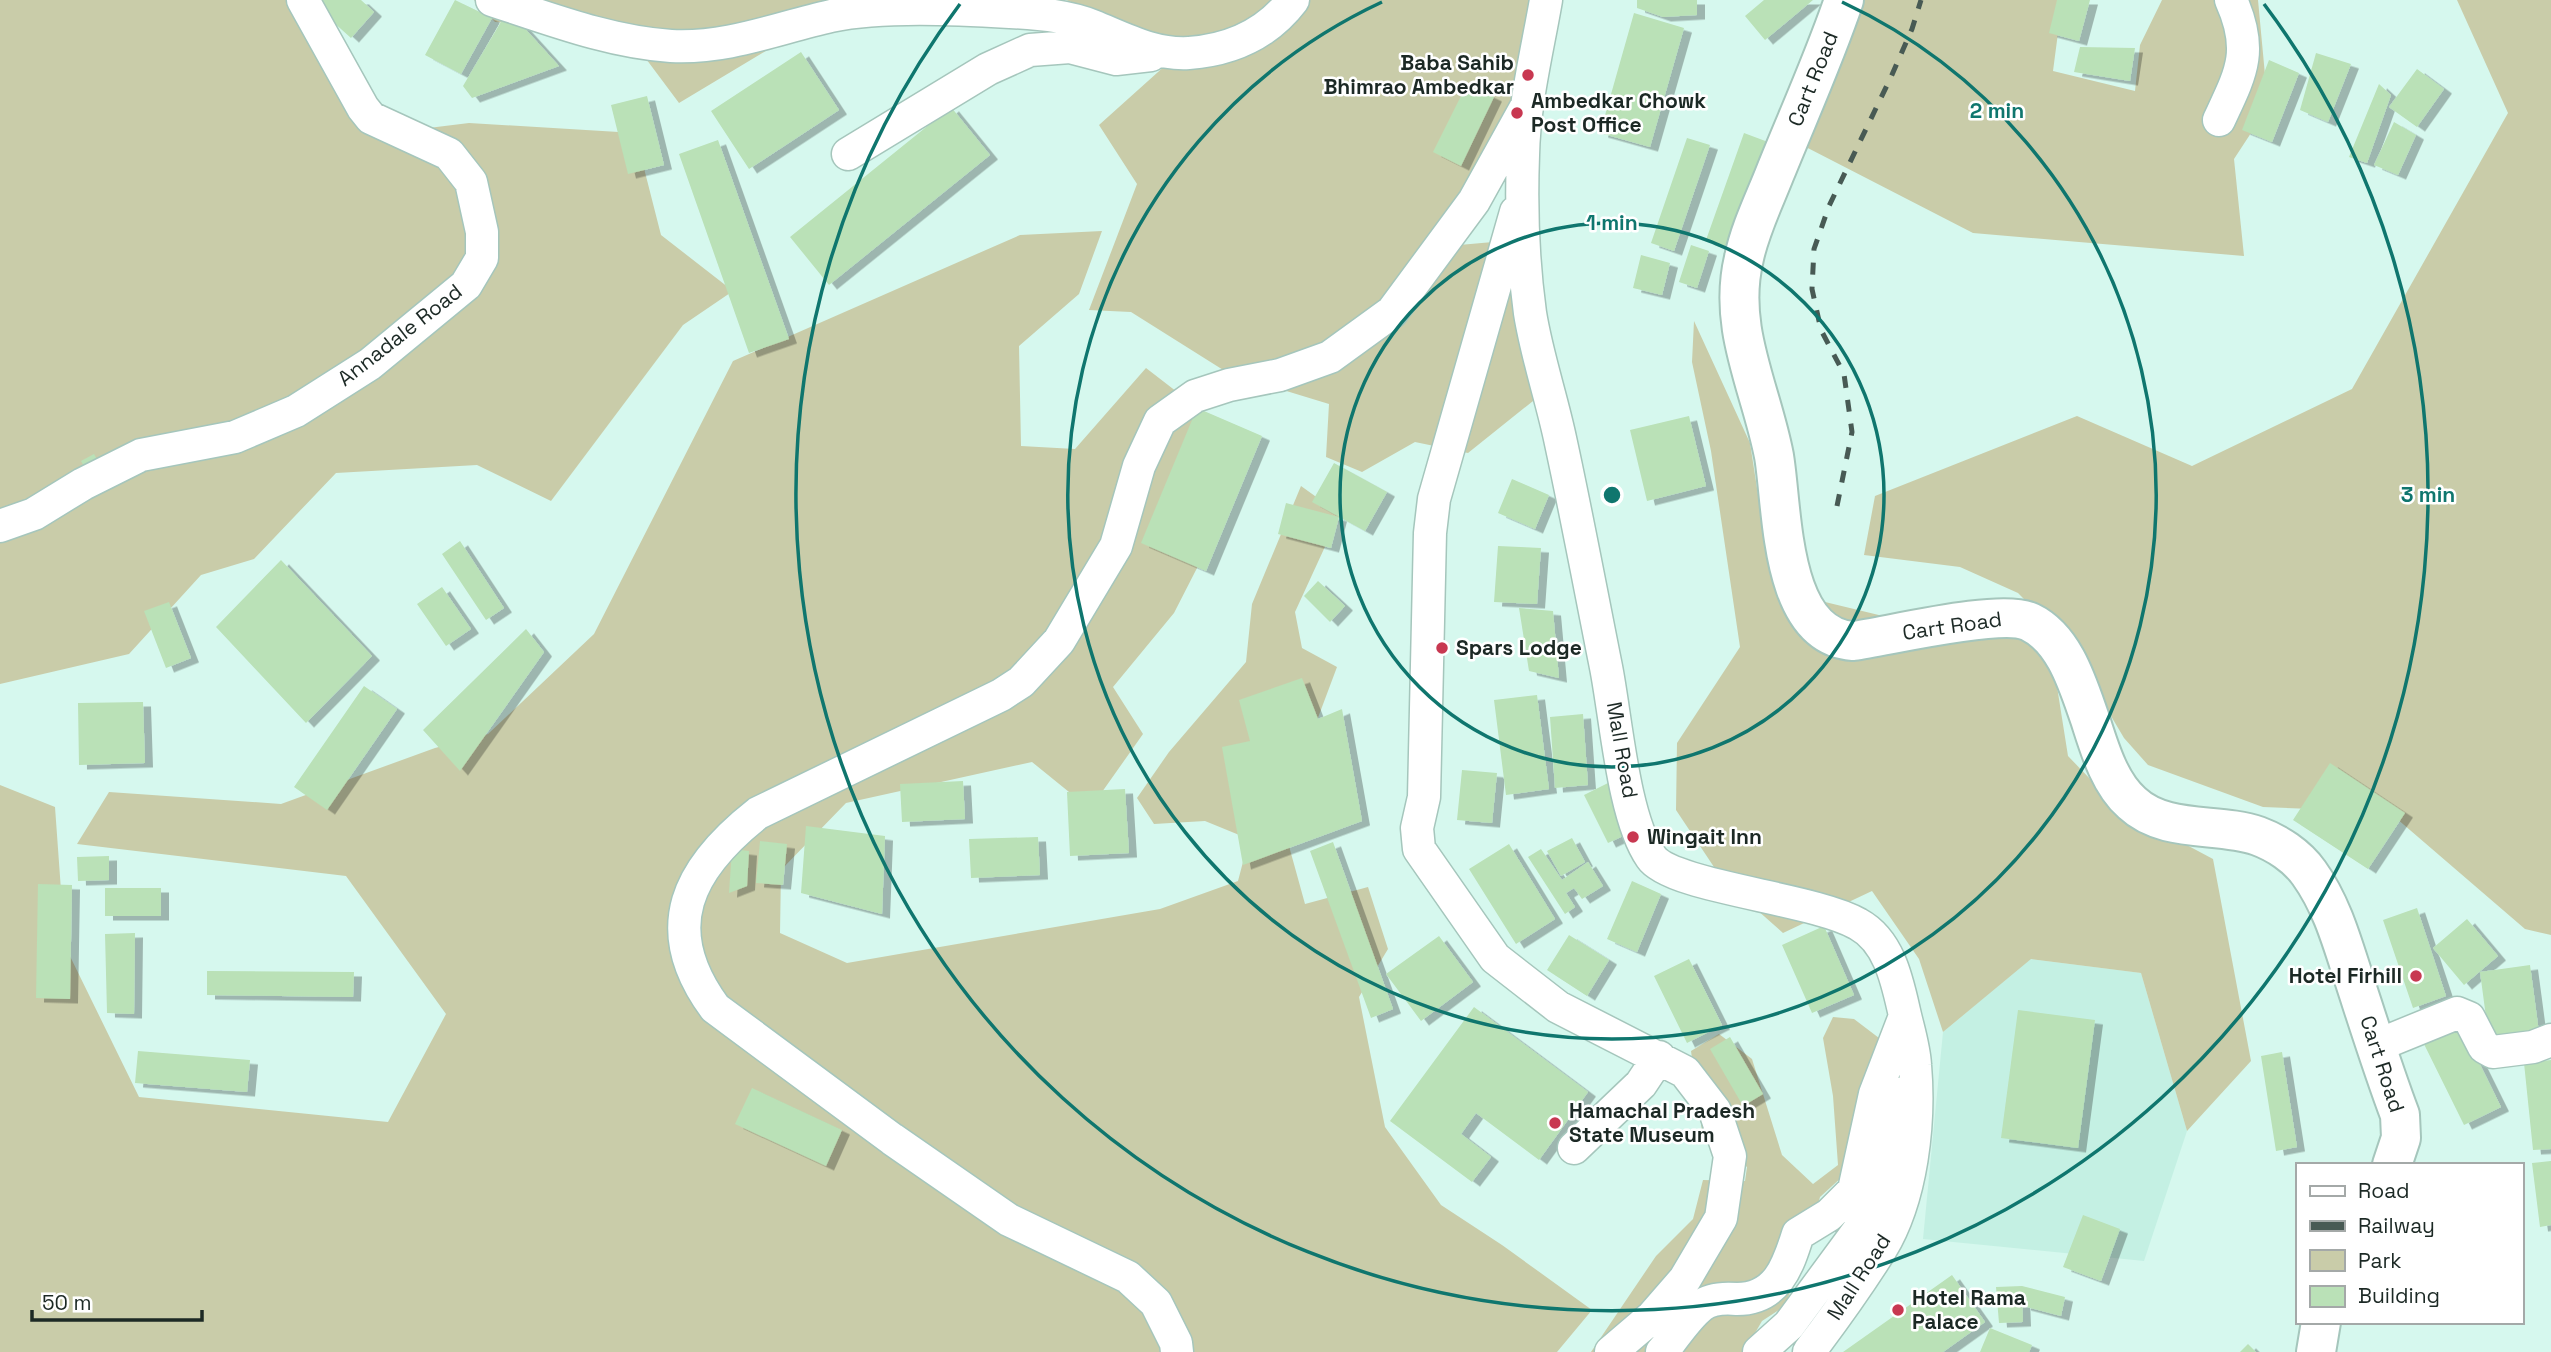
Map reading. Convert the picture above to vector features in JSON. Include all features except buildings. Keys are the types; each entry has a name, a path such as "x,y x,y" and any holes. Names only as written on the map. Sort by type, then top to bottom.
{"main road":[{"name":"Cart Road","path":"1844,0 1751,232 1739,286 1742,341 1773,455 1785,546 1805,607 1822,632 1836,640 1986,619 2009,617 2028,620 2048,635 2070,667 2106,762 2120,790 2137,808 2171,822 2239,831 2264,839 2294,857 2308,872 2329,906 2376,1046 2402,1128 2393,1163"},
{"path":"2316,1352 2321,1324"}],"street":[{"name":"Annadale Road","path":"0,526 34,514 83,484 141,455 235,438 296,411 370,364 428,318 466,285 482,258 482,232 471,182 449,154 371,118 303,0"},
{"path":"492,0 626,40 671,46 716,45 852,13 983,10 1059,17 1166,53"},
{"path":"848,154 988,69 1030,50 1070,47 1116,59 1202,51 1250,39 1282,15 1293,0"},
{"name":"Mall Road","path":"1546,0 1525,109 1523,187 1530,310 1577,518 1612,698 1626,788 1643,842 1651,858 1668,872 1785,898 1837,914 1860,925 1884,951 1896,975 1915,1064 1915,1122 1908,1174 1894,1221 1882,1248 1809,1352"},
{"path":"2219,120 2244,61 2242,24 2231,0"},
{"path":"1177,1352 1176,1343 1156,1303 1128,1277 1009,1220 892,1139 715,1008 698,984 688,955 685,927 687,898 700,871 727,837 758,813 1001,695 1042,662 1059,641 1116,546 1139,466 1160,421 1195,396 1229,385 1280,375 1330,357 1392,312 1474,201 1525,109"},
{"path":"1523,187 1434,499 1430,533 1424,797 1417,843 1428,864 1495,958 1558,1007 1685,1072 1715,1111 1730,1156 1721,1218 1685,1279 1652,1317 1611,1352"},
{"path":"2376,1046 2457,1013 2469,1018 2484,1047 2493,1052 2533,1047 2551,1040"},
{"path":"1662,1352 1701,1306 1719,1298 1747,1299 1769,1292 1789,1262 1798,1234 1829,1215 1854,1190 1875,1094 1905,1016"},
{"path":"1574,1148 1641,1084 1660,1058"},
{"path":"1759,1352 1788,1325 1859,1230 1915,1064"}],"shaded area":[{"path":"2030,959 2141,973 2187,1131 2144,1261 1923,1239 1943,1032"}],"green space":[{"path":"0,0 290,0 372,135 469,123 635,133 661,235 733,291 683,325 551,501 477,465 336,473 254,559 201,575 129,654 0,684"},
{"path":"474,0 883,0 849,1 679,103 623,28 495,22"},
{"path":"1066,0 1557,0 1552,44 1437,247 1504,241 1553,385 1468,453 1415,442 1362,472 1326,457 1329,404 1228,373 1131,312 1089,310 1137,184 1099,125 1187,46"},
{"path":"1854,0 2084,0 2061,10 2053,71 2135,91 2140,45 2162,0 2258,0 2268,107 2234,159 2244,256 1973,233 1800,144"},
{"path":"2457,0 2551,0 2551,935 2525,929 2389,812 2263,807 2148,765 2124,738 2069,645 2018,593 1960,567 1864,555 1875,496 2077,416 2192,466 2352,389 2508,113"},
{"path":"1102,231 1079,294 1019,346 1021,446 1075,449 1146,368 1225,429 1218,527 1174,613 1113,687 1143,734 1090,809 1032,762 846,803 781,870 780,933 847,963 1160,909 1238,881 1249,839 1205,821 1154,824 1137,798 1169,752 1246,662 1252,604 1301,486 1340,514 1295,612 1302,648 1337,667 1316,723 1276,799 1305,904 1368,887 1388,949 1359,997 1385,1127 1441,1205 1592,1310 1557,1352 0,1352 0,785 55,807 65,946 139,1097 388,1122 446,1014 346,876 77,844 109,792 281,804 435,748 488,734 594,634 733,361 1020,235"},
{"path":"1694,321 1750,443 1768,559 1792,594 1887,617 2010,622 2055,674 2068,756 2119,809 2213,859 2251,1061 2187,1131 2141,973 2031,959 1943,1032 1919,959 1872,891 1783,933 1722,879 1676,810 1677,743 1740,647 1711,451 1692,362"},
{"path":"1833,1017 1854,1019 1879,1038 1876,1146 1820,1197 1806,1250 1785,1306 1762,1321 1744,1352 1591,1352 1656,1256 1693,1219 1703,1180 1745,1181 1747,1167 1702,1131 1691,1051 1719,1034 1752,1059 1782,1155 1813,1184 1838,1165 1833,1096 1823,1038"}],"railway":[{"path":"1837,506 1852,432 1844,374 1821,330 1812,289 1814,249 1829,206 1891,77 1912,29 1921,0"}],"place":[{"name":"Baba Sahib Bhimrao Ambedkar","path":"1528,75"},
{"name":"Ambedkar Chowk Post Office","path":"1517,113"},
{"name":"Spars Lodge","path":"1442,648"},
{"name":"Wingait Inn","path":"1633,837"},
{"name":"Hotel Firhill","path":"2416,976"},
{"name":"Hamachal Pradesh State Museum","path":"1555,1123"},
{"name":"Hotel Rama Palace","path":"1898,1310"}]}
